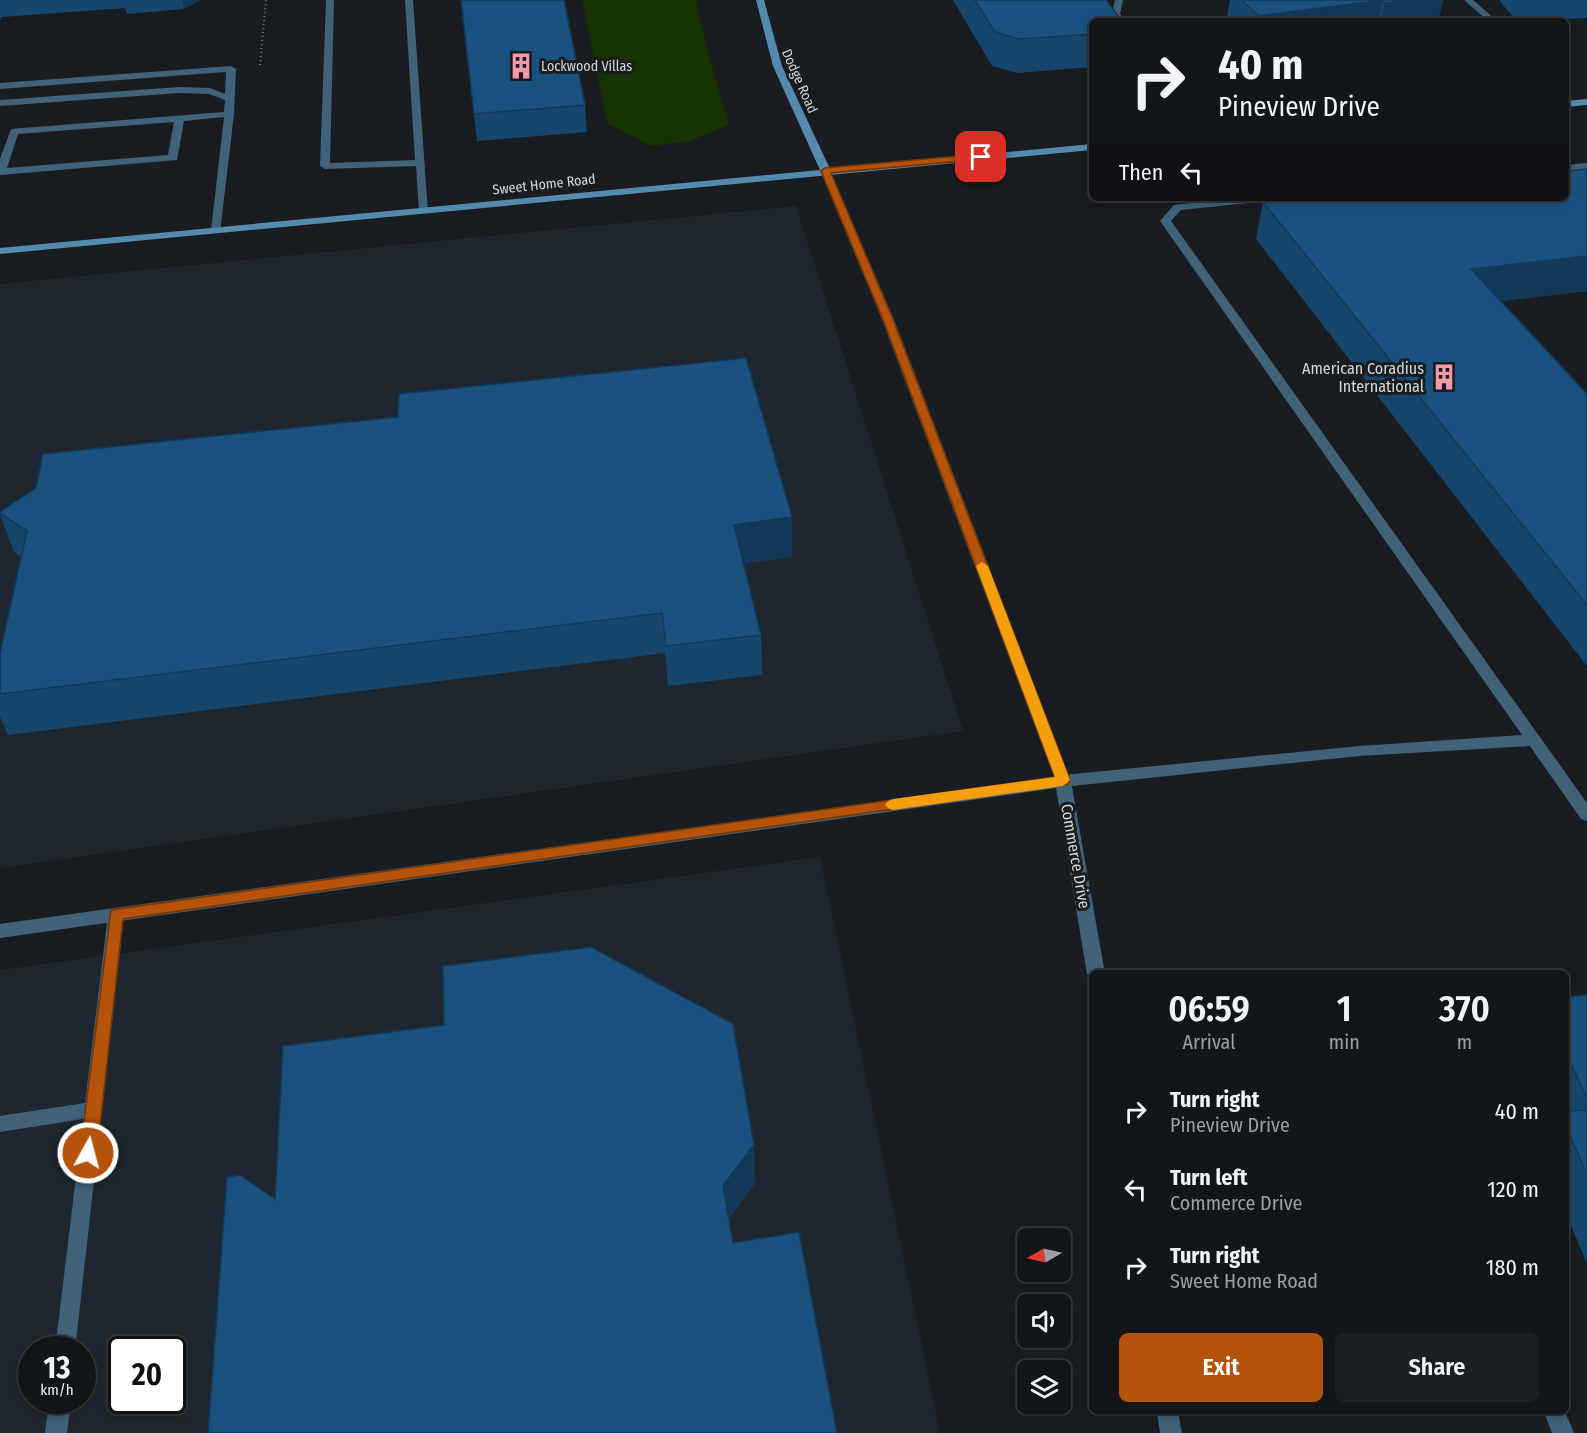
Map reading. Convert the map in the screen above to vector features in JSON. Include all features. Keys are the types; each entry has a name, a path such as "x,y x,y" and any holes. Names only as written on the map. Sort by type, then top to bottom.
{"main road":[{"name":"Dodge Road","path":"760,0 763,22 772,51 825,171"},
{"path":"1569,104 1587,102"},
{"name":"Sweet Home Road","path":"0,251 1089,147"}],"street":[{"path":"330,0 325,166 420,163"},
{"path":"409,0 424,211"},
{"path":"1119,0 1116,14 1119,18"},
{"path":"1468,0 1489,18"},
{"path":"0,86 231,69 229,114 216,231"},
{"path":"0,103 178,90 210,92 230,99"},
{"path":"179,119 173,158 0,172 14,131 229,114"},
{"path":"1569,168 1587,166"},
{"name":"Commerce Drive","path":"825,171 894,333 1063,780 1094,970"},
{"path":"1238,201 1178,207 1165,221 1587,815"},
{"path":"0,931 1063,780 1359,751 1534,740"},
{"path":"67,1336 116,915"},
{"path":"0,1124 93,1110"},
{"path":"56,1433 58,1414"},
{"path":"1168,1414 1172,1433"},
{"path":"1556,1414 1563,1433"}],"shaded area":[{"path":"796,206 963,731 0,868 0,284"},
{"path":"820,857 940,1433 0,1433 0,970"}],"green space":[{"path":"582,0 696,0 707,49 729,125 690,141 651,146 607,123"}],"building":[{"name":"Lockwood Villas","path":"461,0 564,0 585,105 474,114"},
{"path":"975,0 1106,0 1120,18 1089,18 1089,34 1020,39 995,32"},
{"path":"1241,0 1383,0 1259,16"},
{"path":"1383,0 1412,0 1385,3"},
{"name":"American Coradius International","path":"1587,169 1587,256 1471,269 1587,394 1587,605 1263,202 1569,201 1569,171"},
{"path":"746,358 792,517 734,525 761,635 666,646 662,613 0,694 0,653 27,531 0,512 36,488 43,454 398,417 399,394"},
{"path":"591,947 733,1024 754,1145 723,1186 733,1243 799,1232 837,1433 208,1433 227,1177 240,1175 275,1199 283,1046 444,1025 443,966"},
{"path":"1587,995 1587,1098 1572,1066 1569,1066 1569,997"},
{"path":"1587,1110 1587,1174 1569,1134 1569,1111"}],"slow traffic":[{"path":"893,805 1063,780 982,566"}],"place":[{"name":"Lockwood Villas","path":"521,66"},
{"name":"American Coradius International","path":"1444,377"}],"route":[{"path":"88,1153 116,915 1063,780 889,322 825,171 981,157"}]}
